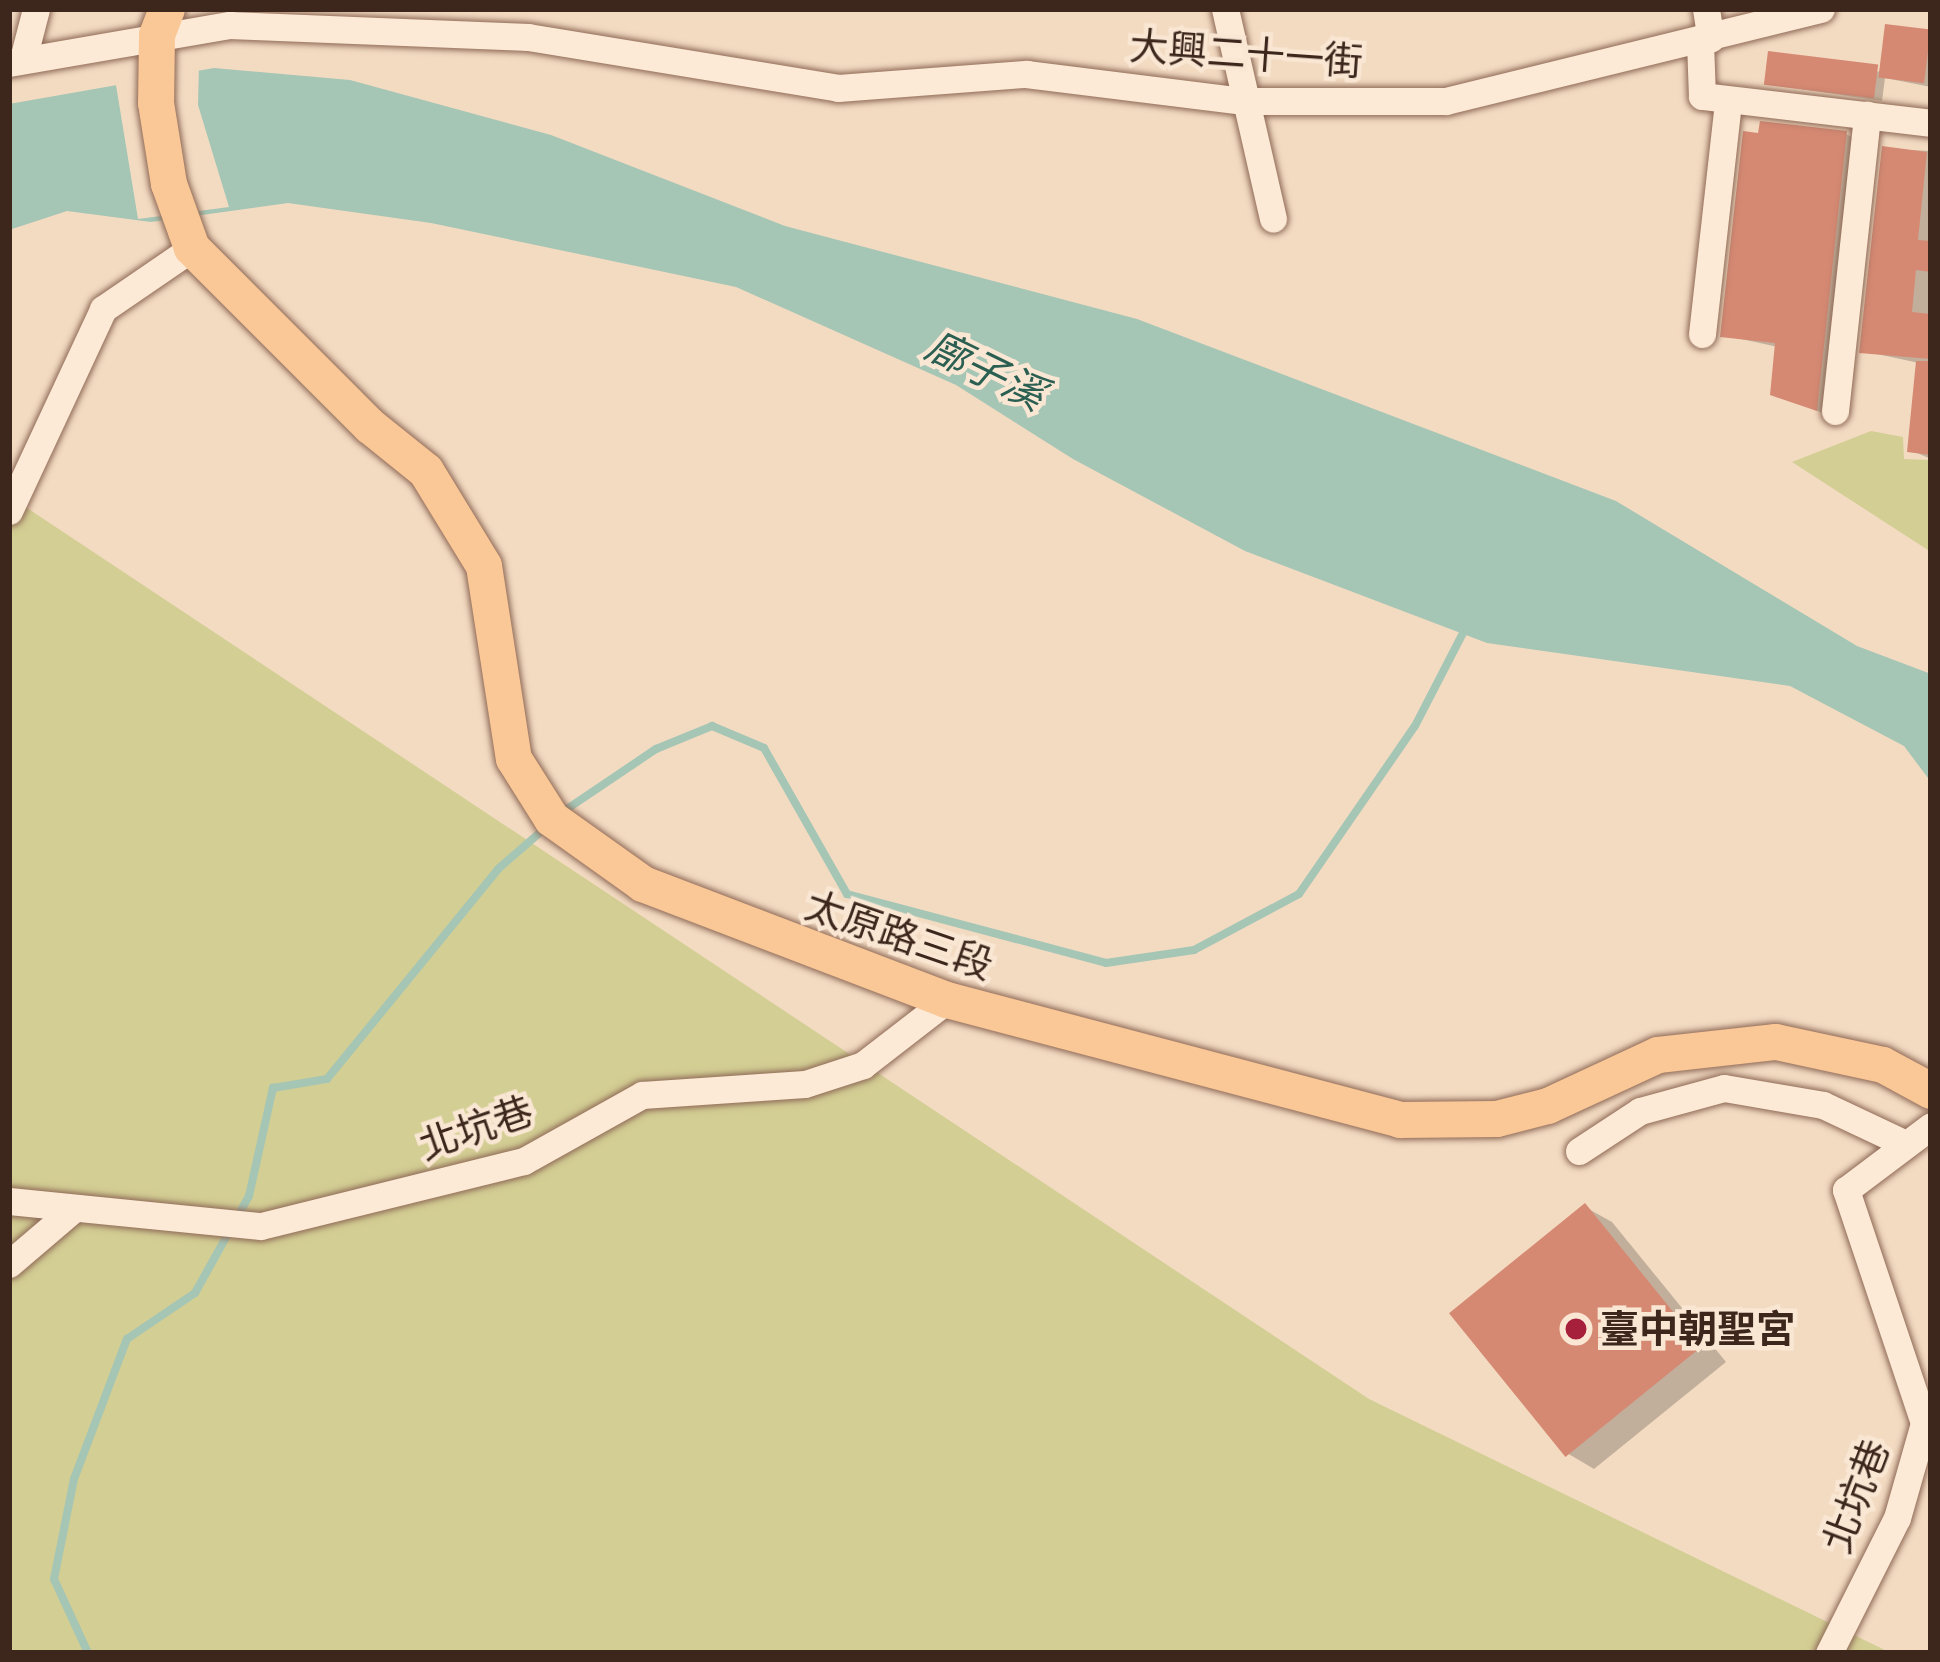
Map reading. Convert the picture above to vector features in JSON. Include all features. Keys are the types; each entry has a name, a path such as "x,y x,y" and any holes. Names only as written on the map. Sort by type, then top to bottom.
{"main road":[{"path":"160,33 163,153 189,239"},
{"name":"太原路三段","path":"189,239 370,426 426,471 484,566 514,759 560,825 643,884 946,1000 1433,1124 1548,1106 1658,1055 1776,1042 1882,1065 1931,1091"}],"street":[{"path":"16,61 36,9"},
{"path":"1226,9 1273,219"},
{"path":"1706,9 1702,96 1931,123"},
{"name":"大興二十一街","path":"16,61 160,33 230,25 528,37 838,88 1026,74 1244,101 1446,101 1821,9"},
{"path":"1702,334 1729,102"},
{"path":"1835,411 1867,115"},
{"path":"9,511 103,309 189,239"},
{"name":"北坑巷","path":"9,1201 261,1226 524,1161 642,1095 805,1084 863,1065 946,1000"},
{"path":"1580,1150 1640,1111 1724,1088 1823,1105 1906,1144"},
{"name":"北坑巷","path":"1828,1653 1898,1518 1924,1423 1846,1190 1931,1126"},
{"path":"9,1264 70,1210"}],"shaded area":[{"path":"1871,431 1903,437 1904,459 1931,460 1931,552 1792,462"},
{"path":"9,496 1369,1399 1891,1653 9,1653"}],"water":[{"name":"廍子溪","path":"214,68 350,80 551,135 785,226 1137,319 1616,501 1857,646 1931,674 1931,782 1904,746 1790,686 1487,643 1245,551 1073,459 956,385 736,287 431,223 288,203 151,222 67,211 9,230 9,104"}],"pier":[{"path":"199,64 198,105 229,207 138,219 115,79"}],"building":[{"path":"1885,24 1931,30 1924,83 1878,78"},
{"path":"1768,51 1878,65 1874,98 1764,85"},
{"path":"1760,121 1847,131 1817,411 1770,395 1775,343 1720,337 1743,131 1758,133"},
{"path":"1882,146 1927,152 1918,240 1931,241 1931,272 1916,270 1912,312 1931,314 1931,359 1859,353"},
{"path":"1916,361 1931,361 1931,455 1907,452"},
{"name":"臺中朝聖宮","path":"1585,1203 1701,1347 1565,1457 1449,1313"}],"waterway":[{"path":"564,811 656,749 712,726 764,748 847,894 1106,963 1194,950 1299,894 1415,726 1465,629"},
{"path":"88,1653 54,1579 74,1479 127,1339 195,1293 249,1196 273,1088 327,1079 498,869 544,829"}],"place":[{"name":"臺中朝聖宮","path":"1576,1329"}]}
